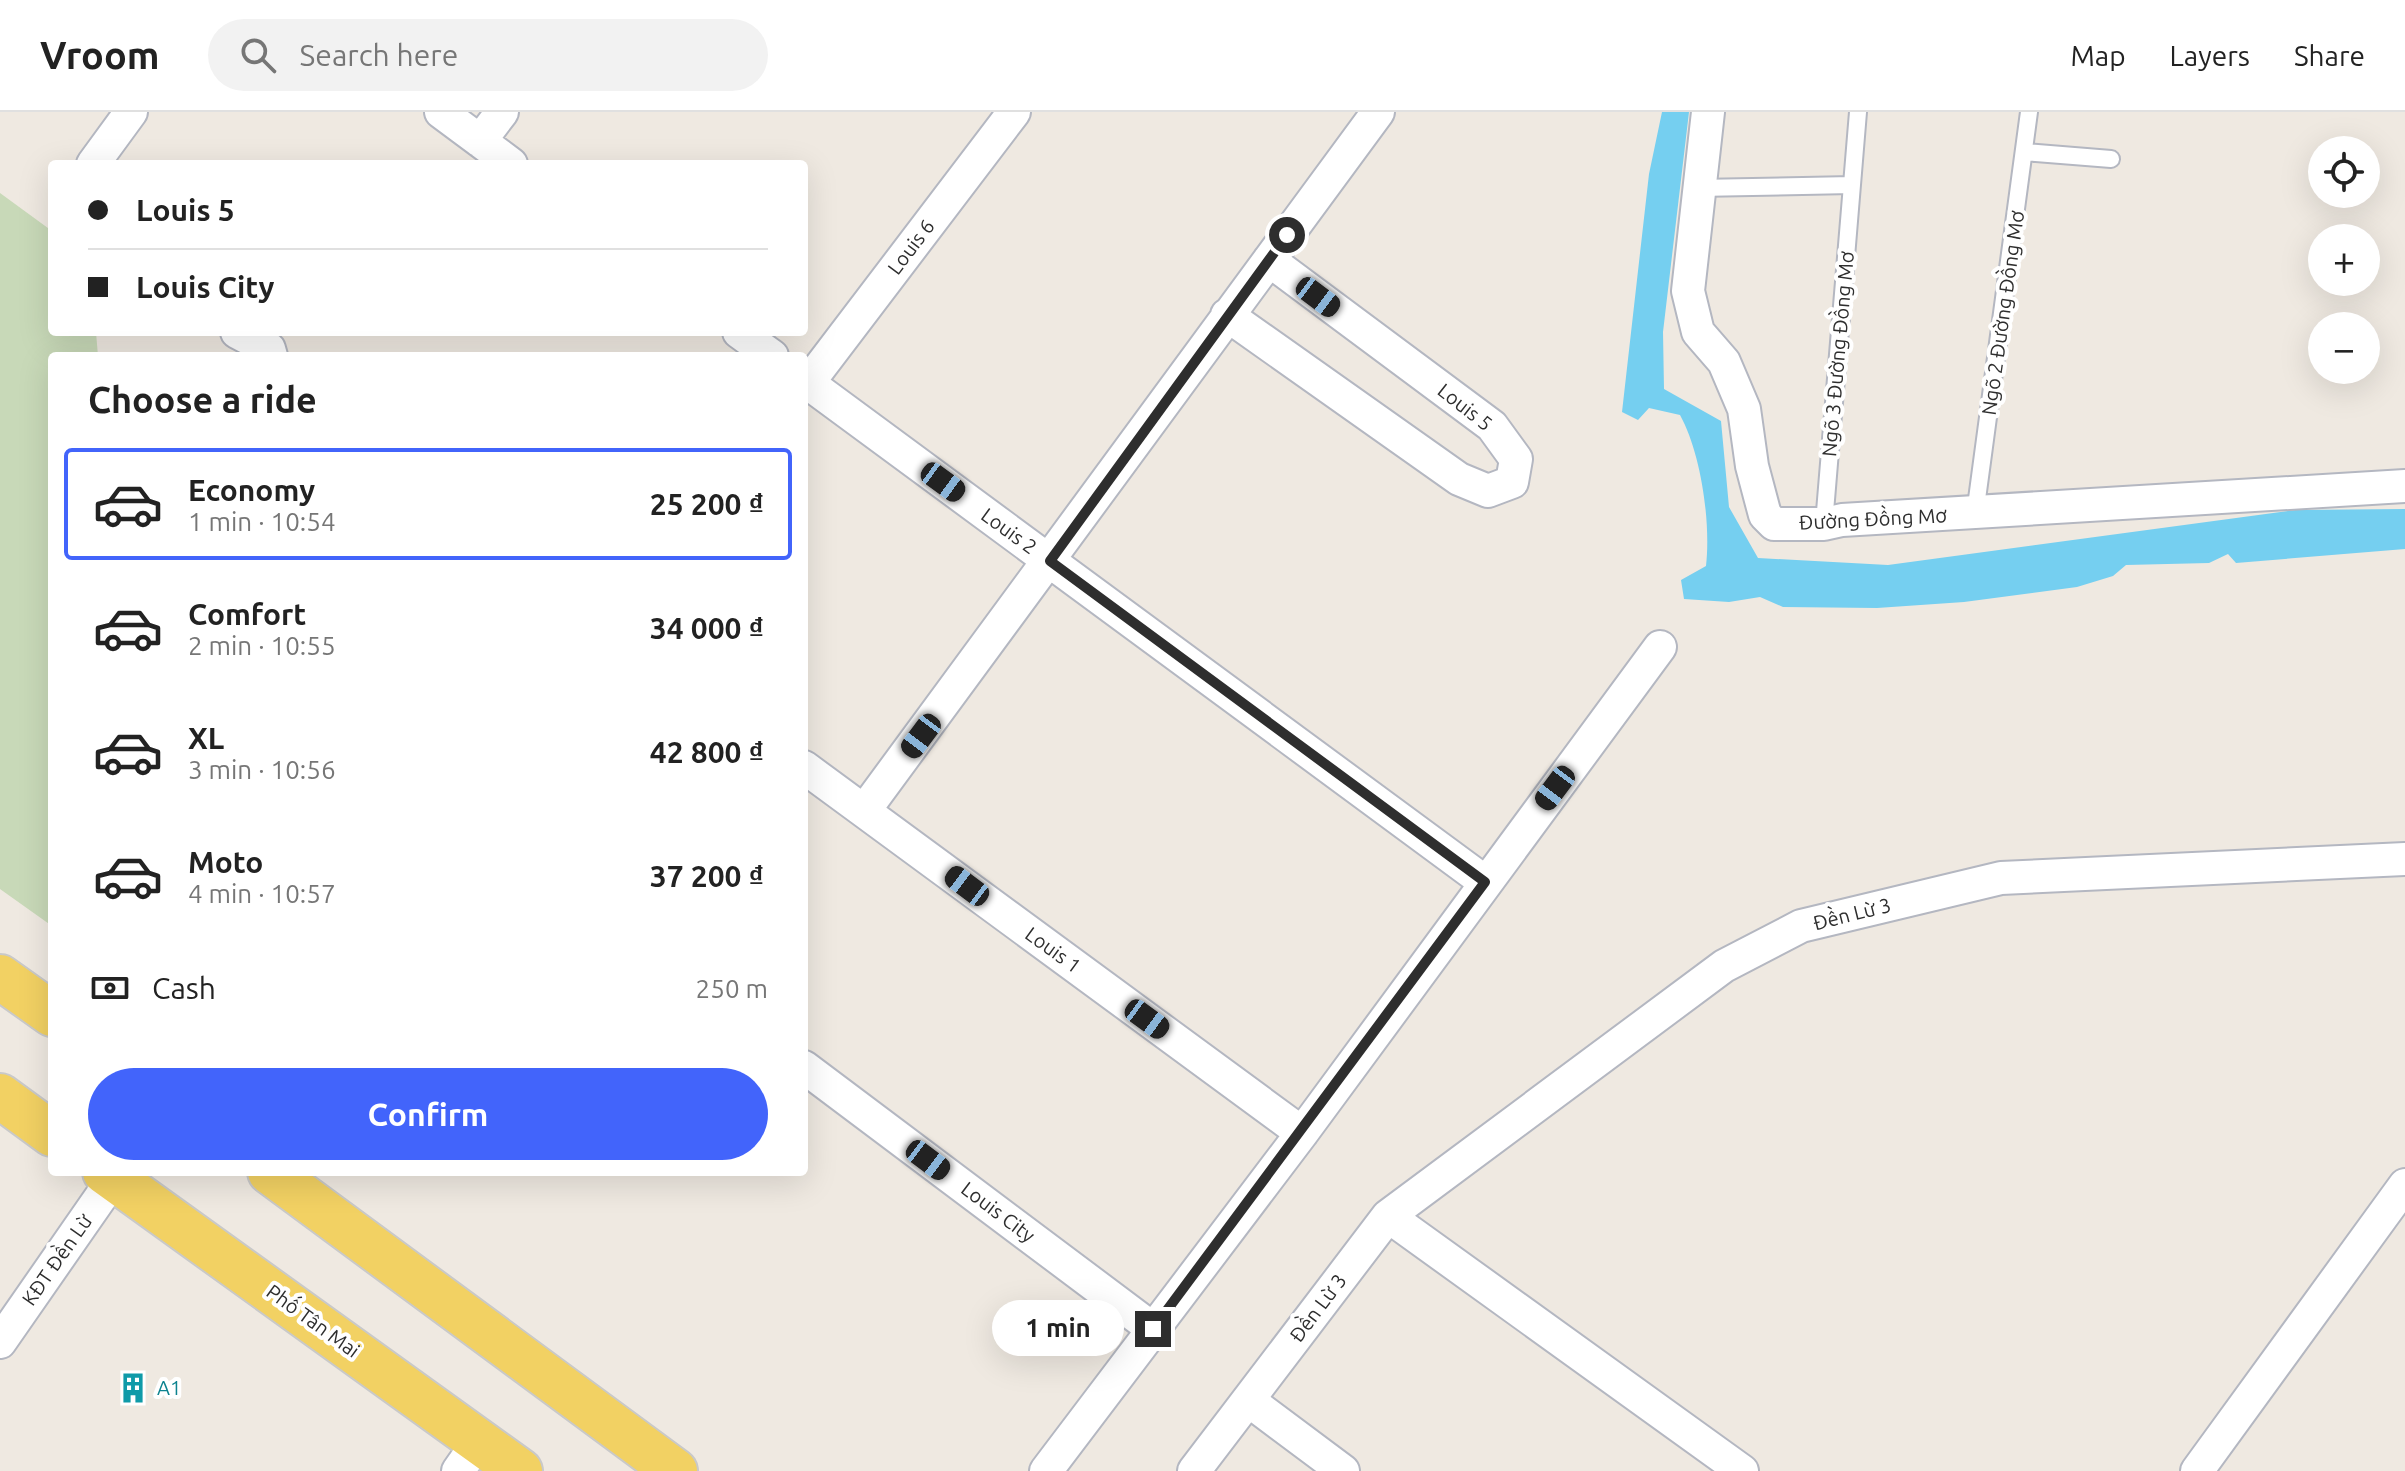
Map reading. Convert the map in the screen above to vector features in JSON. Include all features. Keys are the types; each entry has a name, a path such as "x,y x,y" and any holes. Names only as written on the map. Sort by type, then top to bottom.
{"main road":[{"path":"0,977 48,1011"},
{"path":"0,1096 48,1131"},
{"name":"Phố Tân Mai","path":"110,1176 468,1456 520,1471"},
{"path":"275,1176 675,1471"}],"street":[{"path":"96,160 131,112"},
{"path":"441,112 506,160"},
{"path":"480,141 502,112"},
{"name":"Louis 6","path":"808,378 1014,112"},
{"path":"864,811 1378,112"},
{"name":"Đường Đồng Mơ","path":"1708,112 1697,188 1688,291 1698,332 1724,362 1744,409 1752,466 1765,515 1774,524 1824,524 1842,520 2405,486"},
{"name":"Louis 5","path":"1227,315 1459,479 1488,491 1512,482 1516,459 1492,426 1269,260"},
{"path":"245,336 270,352"},
{"path":"744,336 766,352"},
{"name":"Louis 2","path":"808,382 1485,882"},
{"path":"1046,1471 1302,1133 1660,647"},
{"name":"Louis 1","path":"808,770 1302,1133"},
{"name":"Đền Lừ 3","path":"1194,1471 1388,1216 1712,974 1801,926 2001,878 2405,859"},
{"name":"Louis City","path":"808,1070 1153,1329"},
{"name":"KĐT Đền Lừ","path":"0,1342 108,1176"},
{"path":"2197,1471 2405,1185"},
{"path":"1388,1216 1742,1471"},
{"path":"1248,1400 1343,1471"}],"lane":[{"name":"Ngõ 3 Đường Đồng Mơ","path":"1824,524 1858,112"},
{"name":"Ngõ 2 Đường Đồng Mơ","path":"1975,514 2029,112"},
{"path":"2024,152 2111,159"},
{"path":"1697,188 1852,185"}],"green space":[{"path":"0,193 48,228 48,336 96,336 98,352 48,352 48,923 0,889"}],"water":[{"path":"1662,112 1689,112 1663,332 1664,389 1721,421 1729,507 1758,558 1888,565 2295,510 2405,509 2405,549 2236,563 2228,554 2209,563 2126,565 2113,576 2077,587 1964,602 1877,608 1783,607 1760,597 1729,602 1684,599 1681,580 1706,566 1706,509 1694,448 1680,415 1649,408 1638,420 1622,412 1649,174"}],"place":[{"name":"A1","path":"133,1388"}],"route":[{"path":"1153,1329 1302,1133 1485,882 1050,561 1287,235"}]}
